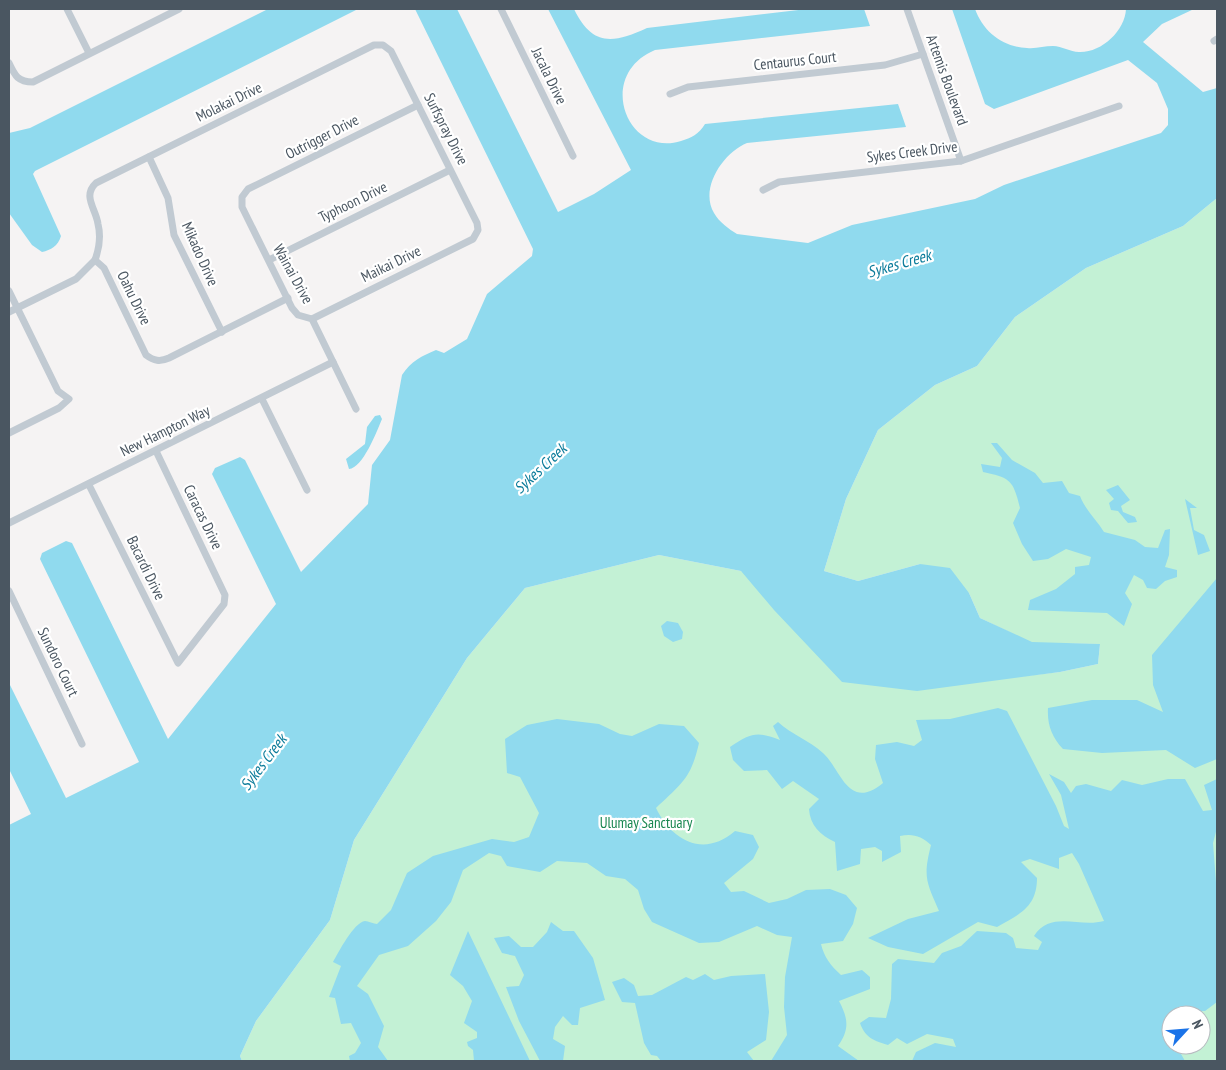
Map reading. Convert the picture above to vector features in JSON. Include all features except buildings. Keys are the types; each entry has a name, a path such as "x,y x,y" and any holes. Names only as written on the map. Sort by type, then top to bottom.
{"street":[{"path":"67,9 89,53"},
{"path":"9,64 16,77 24,82 33,82 179,9"},
{"name":"Jacala Drive","path":"501,9 573,156"},
{"name":"Artemis Boulevard","path":"908,9 962,161"},
{"name":"Molakai Drive","path":"95,260 99,250 98,224 89,200 90,191 96,183 374,45 384,45"},
{"name":"Surfspray Drive","path":"384,45 391,51 418,104 477,223 478,230"},
{"name":"Centaurus Court","path":"670,94 688,86 893,64 923,54"},
{"name":"Outrigger Drive","path":"242,197 248,189 418,104"},
{"name":"Sykes Creek Drive","path":"763,190 779,182 962,161 1119,106"},
{"name":"Mikado Drive","path":"148,157 168,198 174,235 222,332"},
{"name":"Typhoon Drive","path":"269,260 450,170"},
{"name":"Wainai Drive","path":"242,197 242,207 288,298 298,314 312,319 356,409"},
{"name":"Maikai Drive","path":"312,319 472,239 478,230"},
{"path":"9,312 76,279 95,260"},
{"name":"Oahu Drive","path":"95,260 104,268 146,355 152,359 161,361 169,358 222,332"},
{"path":"9,291 58,391 69,399 59,408 9,433"},
{"path":"222,332 288,298"},
{"name":"New Hampton Way","path":"9,522 262,399 333,362"},
{"path":"262,399 307,490"},
{"name":"Caracas Drive","path":"156,451 225,595 224,604 178,663"},
{"name":"Bacardi Drive","path":"89,484 178,663"},
{"name":"Sundoro Court","path":"9,591 82,744"}],"green space":[{"name":"Ulumay Sanctuary","path":"1217,198 1217,1061 242,1061 240,1056 256,1021 330,920 354,840 467,658 525,588 659,555 741,571 1008,678 1060,672 1098,664 1100,644 1032,643 980,618 969,593 920,564 858,581 824,571 846,499 878,430 935,385 977,366 1015,317 1086,268 1183,226"}],"water":[{"path":"268,9 358,9 35,171 33,174 61,236 56,245 42,252 32,245 9,213 9,133 30,128"},
{"name":"Sykes Creek","path":"415,9 457,9 558,212 594,194 631,170 548,9 574,9 588,30 604,38 613,39 647,28 807,9 864,9 870,26 655,50 637,62 626,77 623,94 625,111 633,126 646,137 662,143 681,141 688,138 697,133 705,124 898,104 906,127 747,143 730,154 716,172 712,182 710,203 716,216 728,228 737,234 808,243 852,225 975,199 1004,185 1161,133 1168,125 1168,109 1157,83 1128,60 994,109 985,104 952,9 975,9 988,31 1009,45 1030,48 1056,46 1079,52 1095,49 1110,39 1121,25 1126,9 1194,9 1162,24 1143,42 1203,92 1217,88 1217,198 1183,226 1086,268 1015,317 977,366 935,385 878,430 846,499 824,571 858,581 920,564 950,568 969,593 980,618 1032,642 1100,644 1098,664 1060,672 917,691 842,682 774,610 741,571 659,555 525,588 467,658 354,840 330,920 256,1021 240,1056 242,1061 9,1061 9,825 31,814 9,769 9,683 66,798 139,762 40,559 42,553 66,541 72,543 168,739 276,604 212,474 215,468 240,457 245,460 301,572 368,504 372,465 390,440 402,375 405,370 426,354 436,350 444,353 467,339 487,294 532,256 533,249"},
{"path":"380,415 382,419 369,448 359,462 349,469 346,459 365,444 367,427 375,416"},
{"path":"991,443 997,443 1012,460 1035,473 1043,483 1062,481 1069,493 1080,496 1104,532 1135,540 1145,547 1158,548 1165,530 1170,529 1169,555 1165,567 1177,570 1177,577 1165,581 1156,589 1147,588 1143,580 1134,575 1125,593 1132,604 1124,626 1107,613 1028,610 1030,600 1056,589 1075,574 1075,567 1089,565 1091,557 1066,549 1048,559 1033,561 1022,544 1013,523 1020,508 1013,486 1000,476 983,472 981,464 1000,467 1002,458"},
{"path":"1118,485 1130,500 1121,506 1123,512 1135,517 1137,522 1128,523 1118,511 1111,510 1109,503 1114,499 1106,490"},
{"path":"1185,499 1197,508 1190,508 1194,530 1204,535 1210,551 1198,555"},
{"path":"1217,578 1217,759 1195,768 1166,750 1102,753 1063,749 1051,730 1048,720 1048,708 1092,700 1137,700 1163,712 1153,685 1152,655"},
{"path":"667,621 678,623 683,632 682,639 673,642 664,636 661,626"},
{"path":"998,708 1007,711 1056,806 1064,826 1069,829 1061,795 1049,774 1064,782 1071,793 1076,786 1086,784 1111,791 1122,780 1142,785 1168,779 1185,779 1203,811 1212,810 1204,785 1217,779 1217,828 1213,843 1217,895 1217,1002 1211,1006 1161,1005 1161,1055 1182,1055 1185,1061 912,1061 916,1052 935,1043 956,1047 953,1039 927,1034 907,1044 897,1038 888,1045 871,1038 862,1028 860,1023 869,1017 886,1018 891,999 892,964 898,959 934,963 942,953 961,946 977,931 1006,933 1013,938 1016,948 1038,950 1042,942 1034,936 1041,928 1049,924 1066,921 1095,923 1104,921 1079,864 1072,853 1059,858 1059,869 1030,859 1021,862 1037,878 1034,896 1026,909 997,927 978,922 923,954 888,947 868,938 908,919 939,911 927,879 927,865 931,845 917,836 900,836 901,852 882,862 882,851 875,847 861,849 860,864 837,871 835,842 817,829 811,820 809,809 819,799 793,781 782,789 767,770 744,771 733,760 730,747 754,735 765,735 780,740 773,726 778,722 823,753 847,785 861,793 871,791 883,783 875,759 876,745 897,742 914,746 922,740 916,720 950,719"},
{"path":"557,719 599,724 620,734 632,736 659,724 684,726 699,743 696,755 684,780 656,808 671,829 680,837 690,842 712,843 723,839 735,831 753,835 759,847 753,859 724,883 731,892 744,891 769,903 787,899 806,890 830,889 846,895 857,908 853,924 843,941 821,944 828,961 841,975 862,970 870,977 870,989 839,1001 846,1018 846,1029 838,1046 859,1061 771,1061 787,1035 784,1007 785,977 792,937 777,935 757,926 719,942 699,943 652,922 644,909 638,890 625,879 606,876 587,863 557,861 540,872 507,866 501,856 489,853 463,870 451,902 436,921 408,946 379,955 357,986 368,994 384,1026 378,1047 388,1061 350,1061 349,1056 355,1053 361,1043 351,1023 341,1024 335,998 329,997 341,966 333,962 342,945 351,932 361,923 365,921 377,924 391,910 407,873 433,856 492,839 514,842 529,837 539,813 520,777 507,773 505,739 527,725"},
{"path":"551,922 563,931 574,931 593,958 605,1000 580,1008 578,1025 572,1025 563,1016 555,1027 553,1039 565,1046 563,1061 540,1061 519,1021 506,987 519,986 524,975 515,956 502,953 494,938 509,936 521,947 533,947 547,932"},
{"path":"468,931 530,1061 474,1061 473,1050 468,1046 467,1042 477,1038 477,1032 464,1023 472,1001 463,986 450,975"},
{"path":"705,974 714,980 731,976 765,974 769,1012 766,1040 747,1052 754,1061 661,1061 657,1056 651,1055 644,1043 635,1003 622,1002 612,982 624,978 634,985 638,996 652,995 686,977 693,980"}]}
